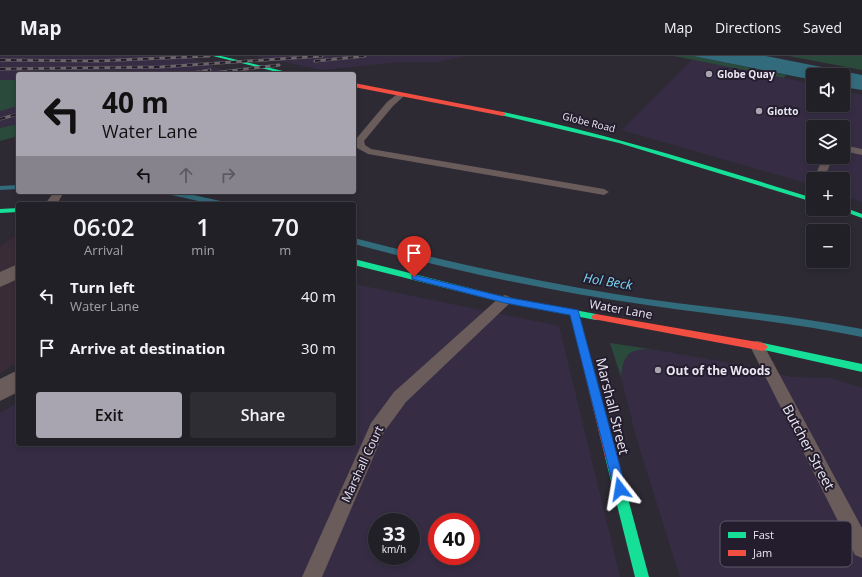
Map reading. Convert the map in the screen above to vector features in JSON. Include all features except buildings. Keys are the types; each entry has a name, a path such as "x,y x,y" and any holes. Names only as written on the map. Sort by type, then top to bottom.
{"street":[{"path":"215,56 283,72"},
{"name":"Globe Road","path":"356,85 541,121 654,150 806,194"},
{"path":"0,212 16,210"},
{"path":"850,212 862,216"},
{"name":"Water Lane","path":"356,263 505,300 757,346 862,368"},
{"path":"0,280 16,272"},
{"name":"Marshall Street","path":"574,312 642,577"},
{"path":"0,391 16,381"}],"lane":[{"path":"400,95 390,104 359,141 360,146 368,151 604,192"},
{"path":"850,149 862,152"},
{"name":"Marshall Court","path":"312,577 377,428 400,397 505,300"},
{"name":"Butcher Street","path":"757,346 848,521"},
{"name":"Butcher Street","path":"852,529 862,548"}],"shaded area":[{"path":"0,56 185,56 229,72 16,72 16,124 0,128"},
{"path":"254,56 466,56 436,62 397,62 323,70"},
{"path":"692,60 699,60 806,83 806,112 850,112 850,92 862,95 862,202 850,198 850,172 806,172 806,183 622,130"},
{"path":"16,235 16,363 0,373 0,247"},
{"path":"356,284 559,326 620,577 0,577 0,413 16,404 16,446 356,446"},
{"path":"637,349 650,349 748,366 791,377 831,378 862,388 862,577 680,577 637,440 621,377 622,362 630,353"}],"green space":[{"path":"674,56 693,56 786,75 784,78"},
{"path":"789,56 862,56 862,70"},
{"path":"0,80 16,80 16,107 0,111"},
{"path":"16,124 16,137 0,141 0,128"},
{"path":"610,343 650,349 636,350 628,355 623,364 621,377"}],"water":[{"path":"693,56 766,56 827,68 806,68 806,79"},
{"path":"850,73 862,75 862,90 850,88"}],"waterway":[{"name":"Hol Beck","path":"0,188 16,187"},
{"name":"Hol Beck","path":"179,194 213,202"},
{"name":"Hol Beck","path":"356,242 427,260 573,290 647,302 835,327 862,333"}],"railway":[{"path":"0,60 98,61 209,56"},
{"path":"0,69 161,67 322,56"},
{"path":"315,61 365,56"},
{"path":"221,72 279,65"},
{"path":"198,72 210,70"},
{"path":"0,119 16,115"}],"traffic: fast":[{"path":"215,56 283,72"},
{"path":"503,114 582,131 698,164 806,198"},
{"path":"0,211 16,210"},
{"path":"850,212 862,216"},
{"path":"356,263 505,300 596,317"},
{"path":"763,347 862,368"},
{"path":"611,457 642,577"}],"traffic: jam":[{"path":"356,85 503,114"},
{"path":"574,313 611,457"},
{"path":"596,317 763,347"}],"place":[{"name":"Globe Quay","path":"709,74"},
{"name":"Giotto","path":"759,111"},
{"name":"Out of the Woods","path":"658,370"}],"route":[{"path":"414,277 505,300 574,312 620,489"}]}
